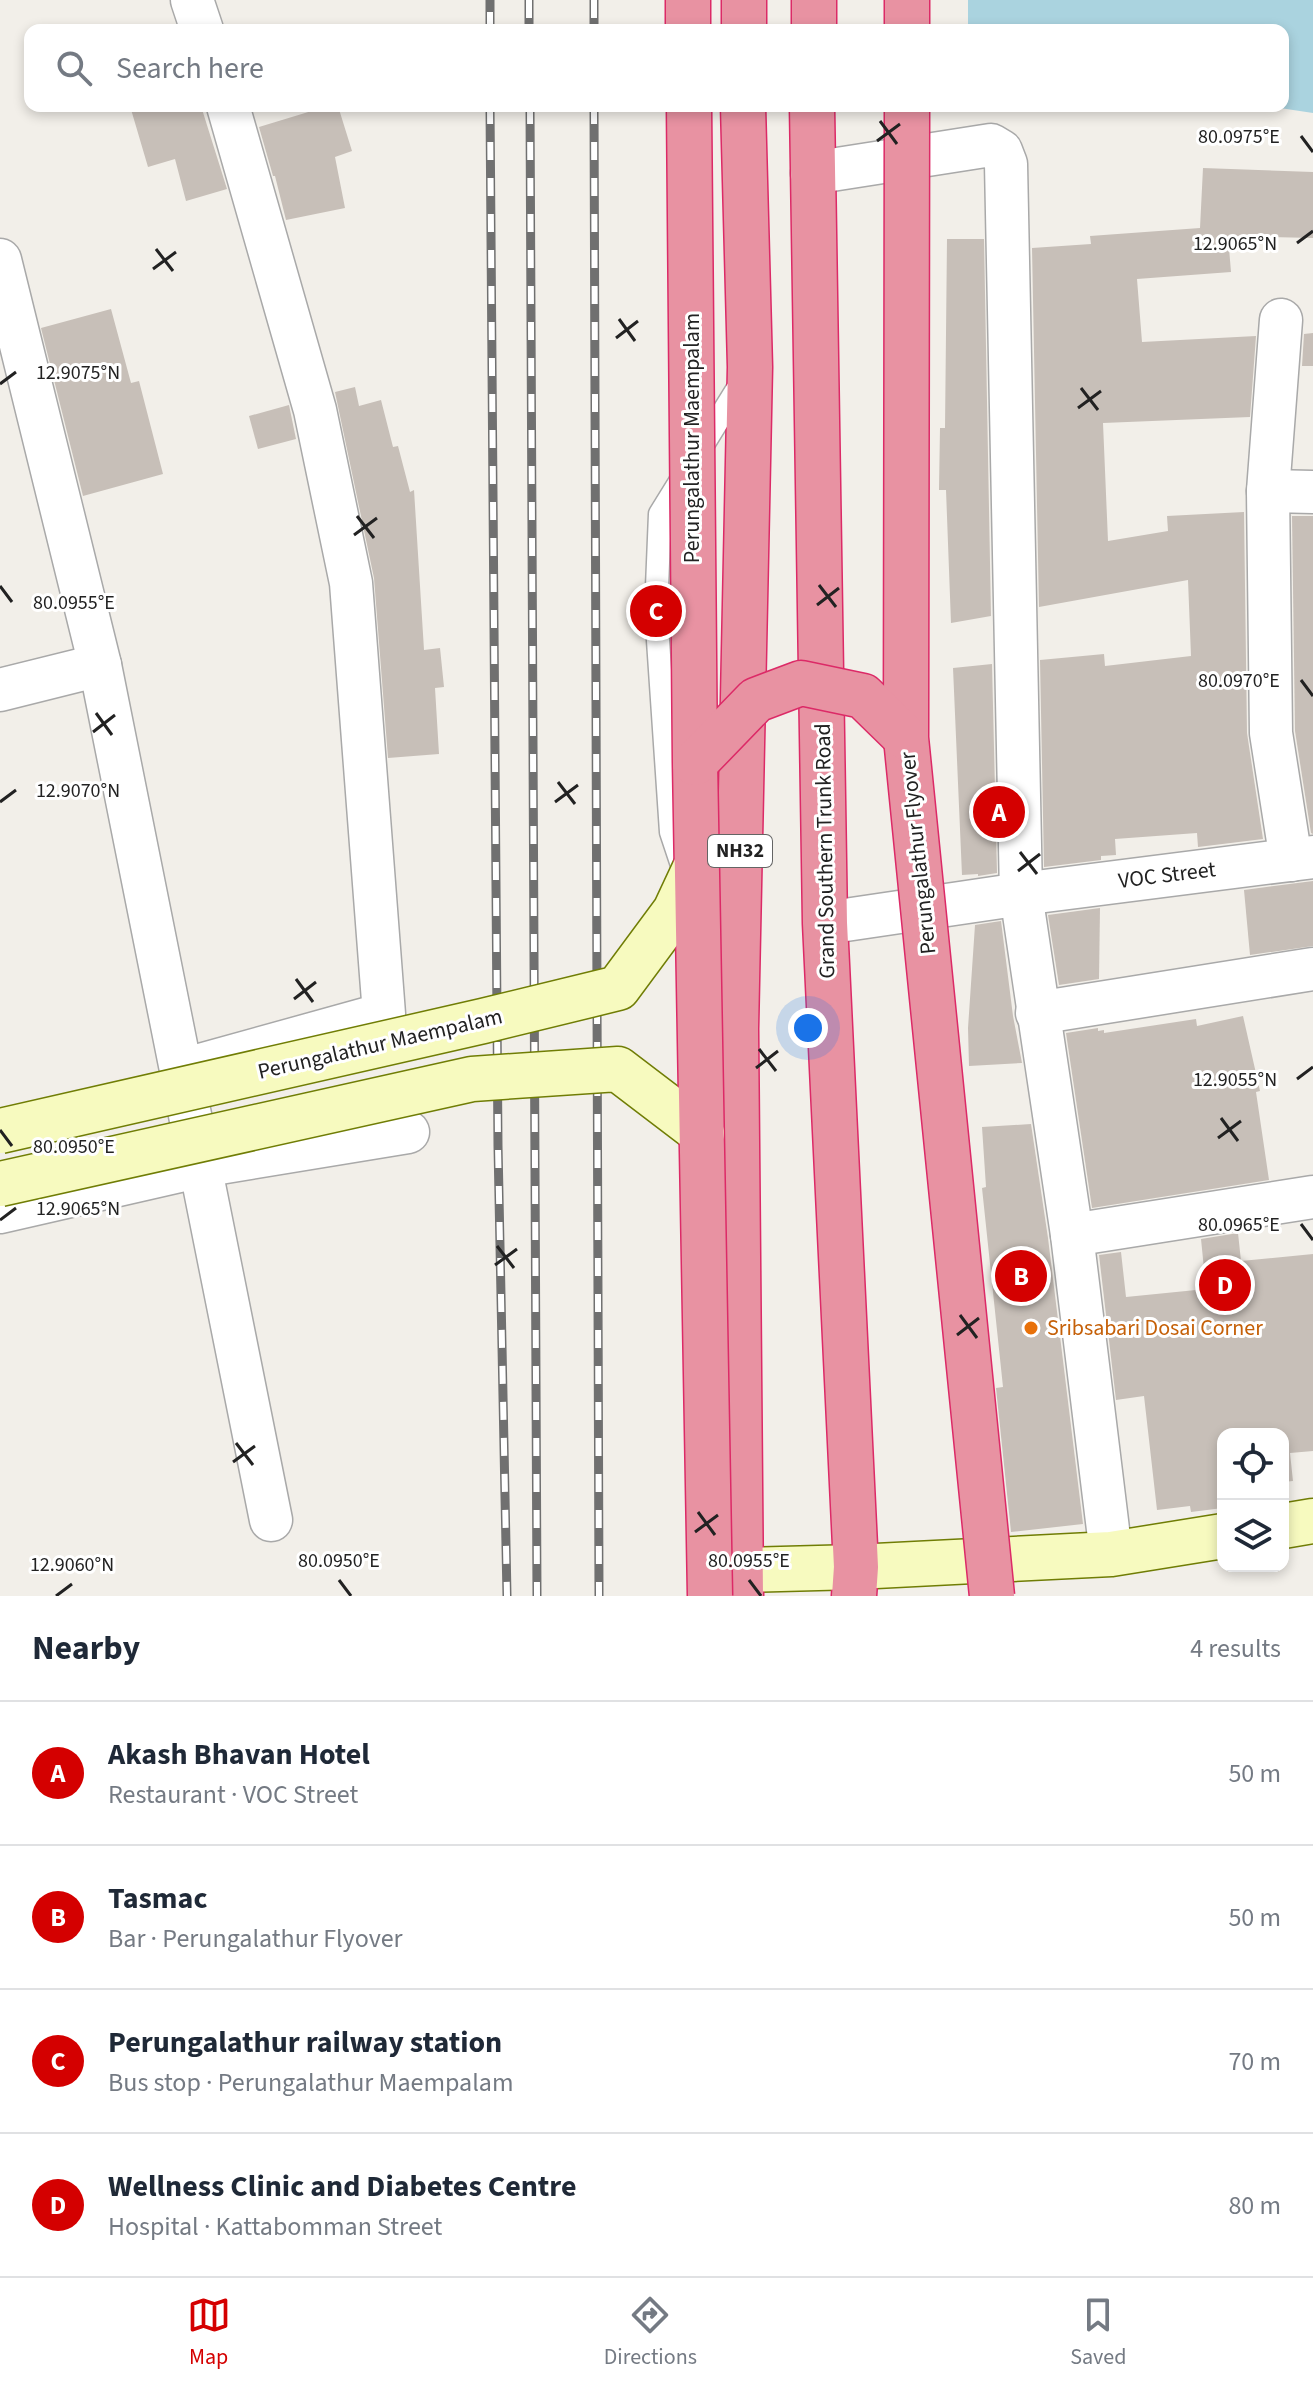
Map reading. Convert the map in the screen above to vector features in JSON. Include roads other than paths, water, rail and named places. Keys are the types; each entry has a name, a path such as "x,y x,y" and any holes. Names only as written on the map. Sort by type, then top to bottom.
{"highway":[{"path":"688,0 688,24"},
{"path":"744,0 744,24"},
{"path":"814,0 814,24"},
{"path":"907,0 907,24"},
{"name":"Perungalathur Maempalam","path":"689,112 696,866 702,1133 731,1587"},
{"name":"NH32","path":"731,1587 736,1029 750,367 743,112"},
{"name":"Grand Southern Trunk Road","path":"812,112 825,923 855,1582"},
{"name":"Perungalathur Flyover","path":"907,112 906,738 992,1596"},
{"path":"695,763 756,700 801,683 863,696 906,738"}],"main road":[{"name":"Perungalathur Maempalam","path":"0,1131 618,988 675,911 696,866"},
{"path":"0,1184 472,1079 618,1069 702,1133"},
{"path":"1289,1525 1313,1521"},
{"path":"731,1587 855,1582 1111,1554 1217,1537"}],"street":[{"path":"192,0 200,24"},
{"path":"0,1115 182,1070 384,1014 351,583 315,410 230,112"},
{"path":"812,173 991,145 1001,151 1006,164 1021,894 1072,1235 1111,1554"},
{"path":"1,273 100,665 271,1520"},
{"path":"1281,320 1268,491 1271,733 1302,858"},
{"path":"1268,491 1313,492"},
{"path":"0,690 100,665"},
{"name":"VOC Street","path":"825,923 1302,858"},
{"path":"1037,1013 1313,969"},
{"path":"0,1212 201,1166 408,1132"},
{"path":"1072,1235 1313,1197"}],"lane":[{"path":"736,1029 671,832 656,611 660,514 750,367"}],"water":[{"path":"968,0 1313,0 1313,113 1289,109 1289,24 968,24"}],"railway":[{"path":"490,0 490,24"},
{"path":"529,0 529,24"},
{"path":"594,0 594,24"},
{"path":"490,112 498,1146 507,1596"},
{"path":"530,112 537,1596"},
{"path":"594,112 599,1596"}],"place":[{"name":"Perungalathur railway station","path":"656,611"},
{"name":"Akash Bhavan Hotel","path":"999,812"},
{"name":"Tasmac","path":"1021,1276"},
{"name":"Wellness Clinic and Diabetes Centre","path":"1225,1285"},
{"name":"Sribsabari Dosai Corner","path":"1031,1328"}]}
